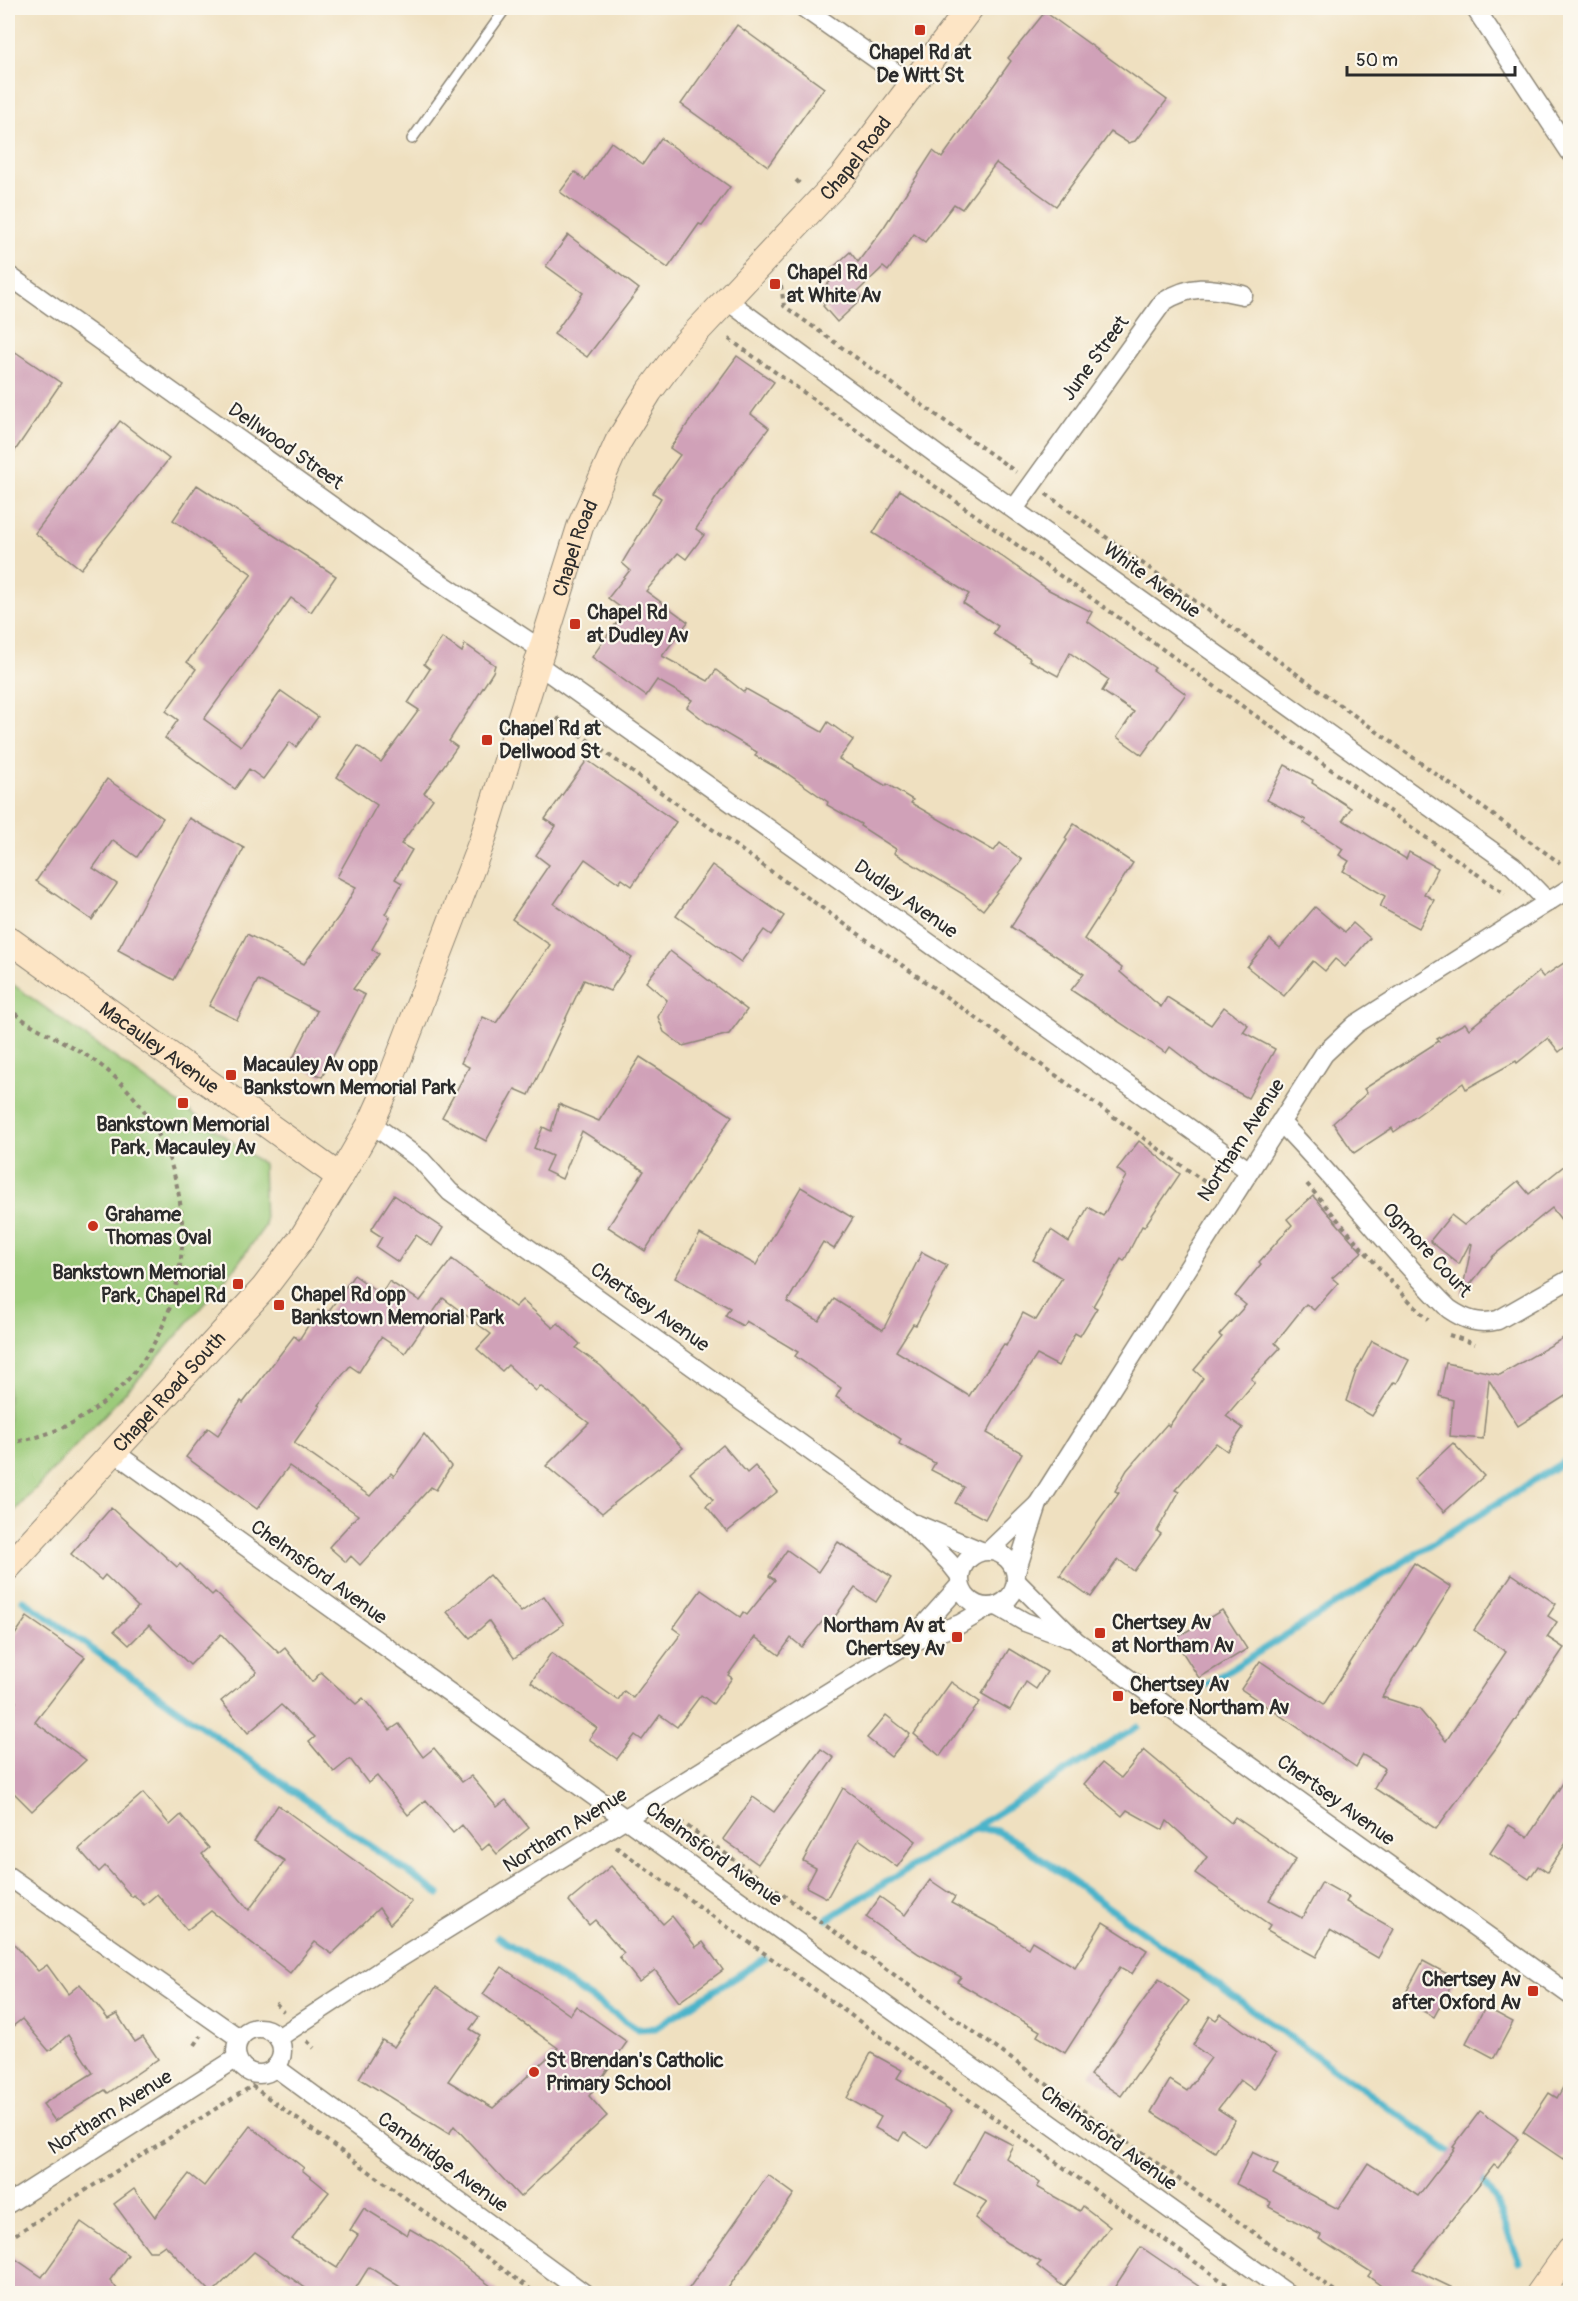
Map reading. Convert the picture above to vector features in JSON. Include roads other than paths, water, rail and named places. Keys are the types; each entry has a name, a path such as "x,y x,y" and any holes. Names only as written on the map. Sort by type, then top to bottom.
{"main road":[{"name":"Chapel Road","path":"340,1178 371,1123 406,1043 475,861 580,528 618,442 668,366 725,299 843,176 970,8"},
{"name":"Macauley Avenue","path":"8,939 340,1178"},
{"name":"Chapel Road South","path":"8,1567 280,1269 340,1178"},
{"path":"1539,2294 1570,2250"}],"street":[{"path":"804,8 913,85"},
{"path":"1475,8 1570,152"},
{"name":"Dellwood Street","path":"8,275 430,576 539,657"},
{"name":"June Street","path":"1014,509 1163,302 1182,290 1208,287 1243,295"},
{"name":"White Avenue","path":"725,299 1513,866 1548,902"},
{"name":"Dudley Avenue","path":"539,657 1248,1170"},
{"name":"Northam Avenue","path":"1017,1577 1038,1504 1248,1170 1324,1054 1344,1033 1570,888"},
{"name":"Ogmore Court","path":"1280,1122 1312,1154 1397,1255 1449,1309 1460,1317 1487,1323 1498,1320 1570,1279"},
{"name":"Chertsey Avenue","path":"371,1123 422,1161 450,1192 908,1521 949,1562 960,1581"},
{"name":"Chelmsford Avenue","path":"114,1452 1288,2294"},
{"name":"Northam Avenue","path":"985,1551 1038,1504"},
{"name":"Chertsey Avenue","path":"908,1521 985,1551"},
{"path":"985,1551 1006,1556 1017,1577 1009,1599 993,1607 969,1600 960,1581 967,1560 985,1551"},
{"name":"Chertsey Avenue","path":"1017,1577 1076,1641 1570,1995"},
{"name":"Northam Avenue","path":"908,1643 960,1581"},
{"name":"Northam Avenue","path":"278,2038 395,1961 908,1643 960,1624 993,1607"},
{"name":"Chertsey Avenue","path":"993,1607 1076,1641"},
{"path":"8,1876 239,2038"},
{"path":"254,2028 263,2028 278,2038 282,2053 275,2067 262,2074 254,2073 241,2065 237,2058 236,2048 239,2038 254,2028"},
{"name":"Northam Avenue","path":"8,2204 237,2058"},
{"name":"Cambridge Avenue","path":"275,2067 585,2294"}],"lane":[{"path":"412,139 506,8"}],"waterway":[{"path":"1201,1688 1570,1458"},
{"path":"23,1600 439,1894"},
{"path":"827,1919 1137,1727"},
{"path":"974,1828 997,1831 1020,1844 1459,2158"},
{"path":"498,1937 637,2029 655,2028 764,1959"},
{"path":"1477,2173 1495,2199 1519,2262"}],"place":[{"name":"Chapel Rd at De Witt St","path":"920,30"},
{"name":"Chapel Rd at White Av","path":"775,284"},
{"name":"Chapel Rd at Dudley Av","path":"575,624"},
{"name":"Chapel Rd at Dellwood St","path":"487,740"},
{"name":"Macauley Av opp Bankstown Memorial Park","path":"231,1075"},
{"name":"Bankstown Memorial Park, Macauley Av","path":"183,1103"},
{"name":"Grahame Thomas Oval","path":"93,1226"},
{"name":"Bankstown Memorial Park, Chapel Rd","path":"238,1284"},
{"name":"Chapel Rd opp Bankstown Memorial Park","path":"279,1305"},
{"name":"Chertsey Av at Northam Av","path":"1100,1633"},
{"name":"Northam Av at Chertsey Av","path":"957,1637"},
{"name":"Chertsey Av before Northam Av","path":"1118,1696"},
{"name":"Chertsey Av after Oxford Av","path":"1533,1991"},
{"name":"St Brendan's Catholic Primary School","path":"534,2072"}]}
